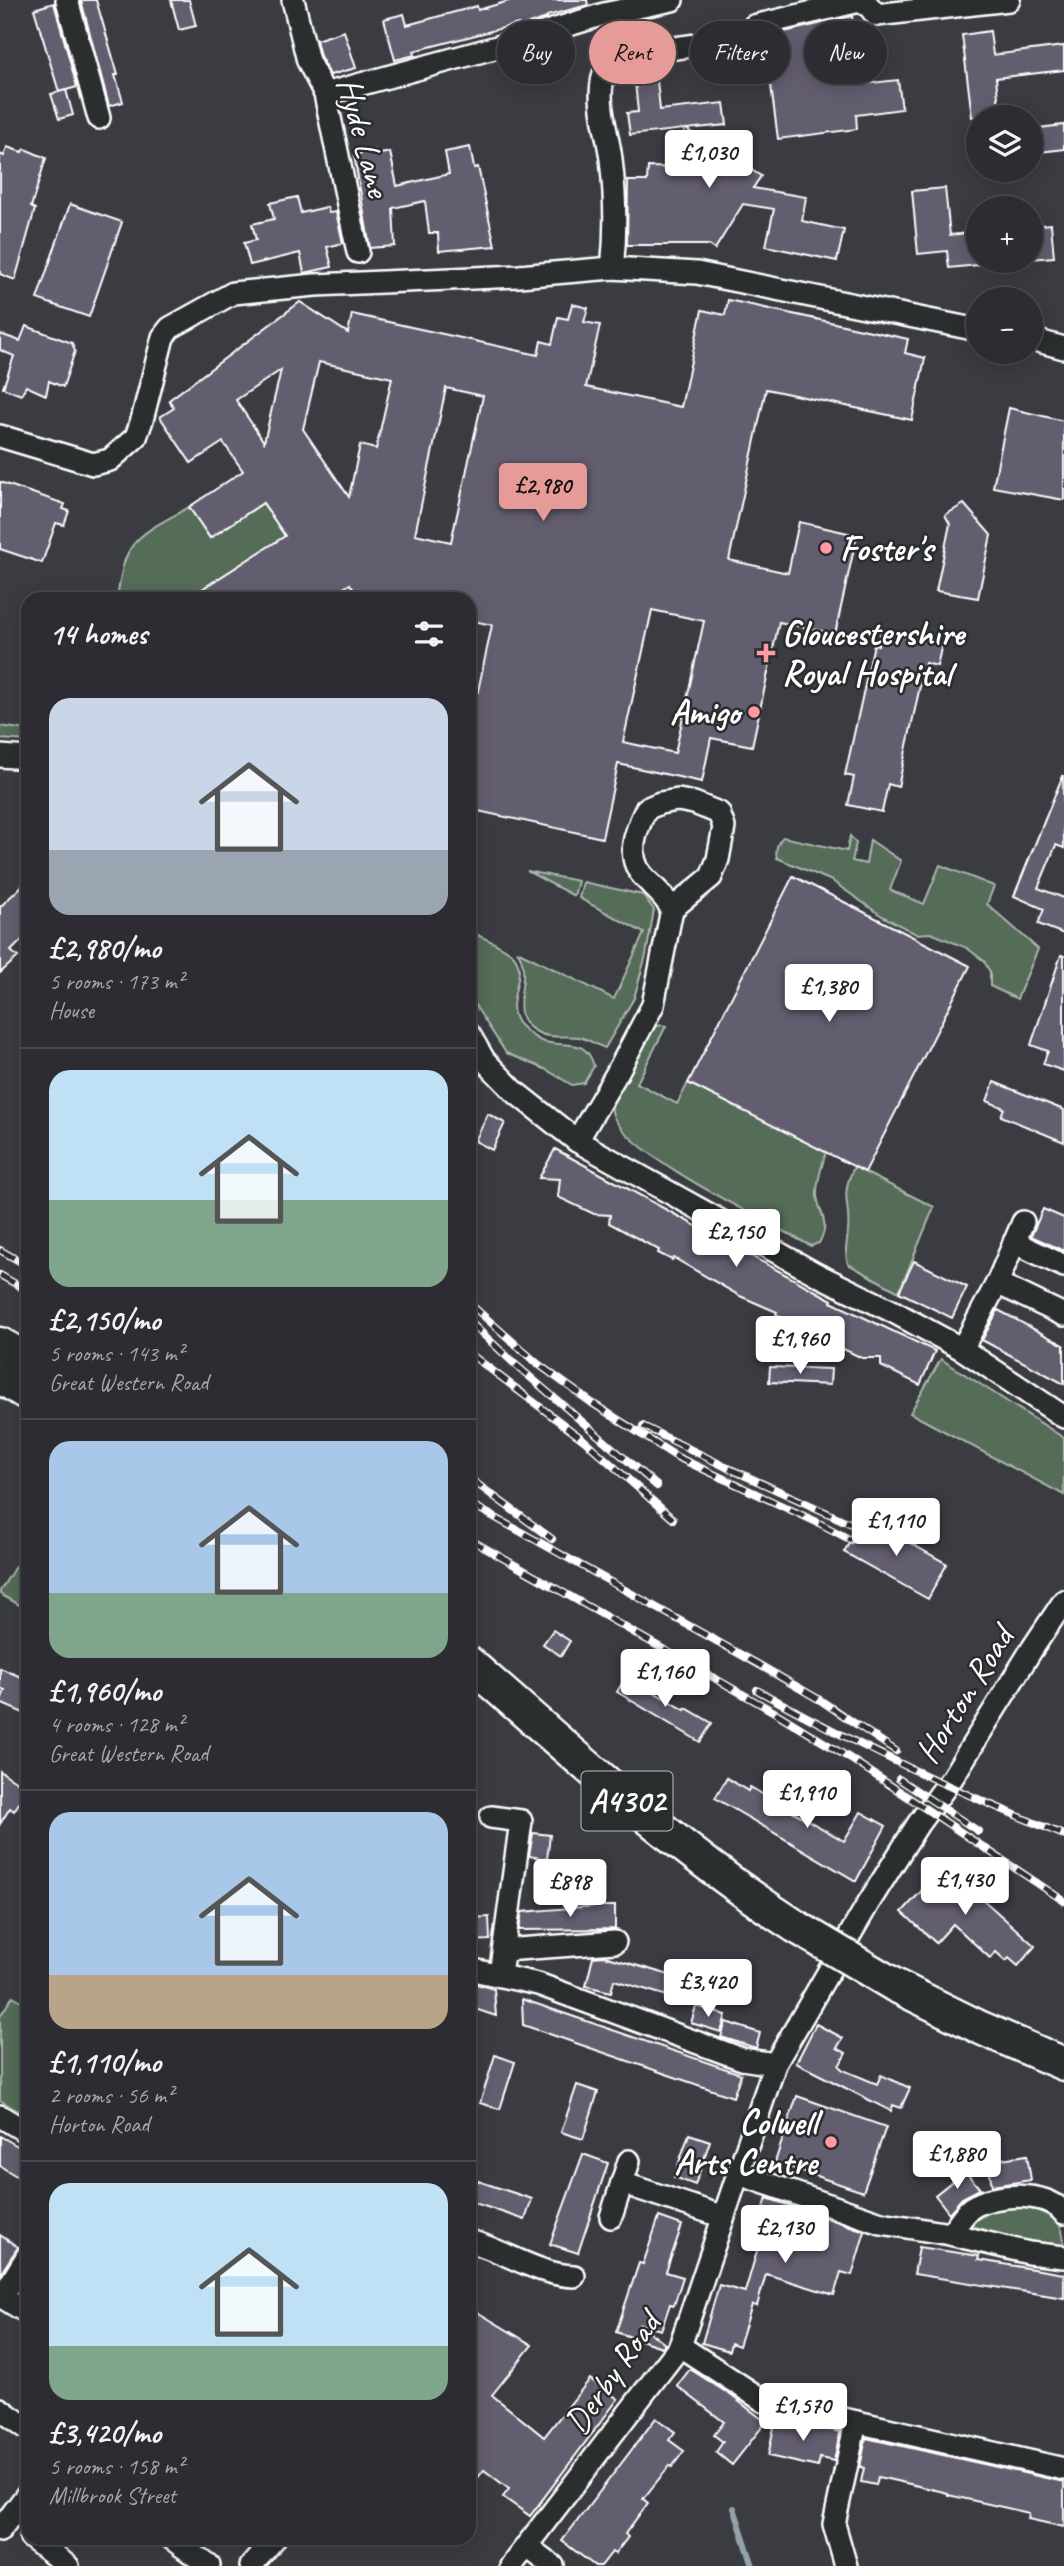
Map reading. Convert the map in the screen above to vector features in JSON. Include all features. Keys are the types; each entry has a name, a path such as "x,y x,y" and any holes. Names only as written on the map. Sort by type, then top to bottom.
{"main road":[{"path":"0,1344 21,1356"},
{"path":"0,1377 21,1390"},
{"name":"A4302","path":"476,1670 677,1843 744,1894 896,1986 970,2023 1064,2064"}],"street":[{"path":"67,0 99,118"},
{"name":"Hyde Lane","path":"293,0 307,61 325,94 358,252"},
{"path":"325,94 508,44 604,14 673,0"},
{"path":"612,268 615,243 611,160 604,121 602,83 609,62 617,56 740,39 749,34 754,26 859,1 869,6 876,15 1009,0"},
{"path":"0,436 93,464 110,460 135,437 142,420 163,337 170,328 233,293 316,285 519,276 612,268 697,273 966,328"},
{"path":"1043,342 1064,348"},
{"path":"0,756 21,758"},
{"path":"577,1141 653,1005 671,909 711,877 719,859 724,827 719,813 678,800 646,809 636,831 633,849 636,864 643,876 662,894 671,909"},
{"path":"476,1046 484,1060 515,1092 577,1141 818,1275 962,1349 1064,1417"},
{"path":"962,1349 1023,1222"},
{"path":"1014,1241 1064,1266"},
{"path":"996,1283 1064,1315"},
{"name":"Horton Road","path":"918,1824 952,1778 1064,1601"},
{"path":"491,1817 520,1821 500,1975"},
{"name":"Derby Road","path":"511,2566 680,2346 775,2064 869,1902 918,1824"},
{"path":"504,1951 615,1942"},
{"path":"476,1970 538,1984 743,2059 775,2064"},
{"path":"0,2116 21,2129"},
{"path":"611,2217 629,2161"},
{"path":"739,2174 881,2224 950,2234 1029,2253 1064,2257"},
{"path":"622,2183 724,2217"},
{"path":"950,2234 970,2209 1000,2197 1031,2196 1060,2208 1064,2213"},
{"path":"476,2243 556,2276 574,2276"},
{"path":"21,2266 1,2296 21,2309"},
{"path":"680,2346 764,2402 1064,2469"},
{"path":"0,2409 21,2424"},
{"path":"846,2566 834,2524 856,2422"},
{"path":"21,2502 4,2525 21,2532"},
{"path":"41,2545 68,2566"},
{"path":"180,2545 209,2566"},
{"path":"251,2566 269,2545"},
{"path":"526,2546 553,2566"}],"green space":[{"path":"263,503 285,536 197,592 118,592 129,550 152,528 189,507 210,538"},
{"path":"0,726 21,729 21,740 0,739"},
{"path":"850,836 856,843 852,861 866,864 870,840 901,861 890,890 924,904 940,865 994,886 987,904 1038,949 1017,999 990,986 990,972 984,961 967,948 931,933 916,934 882,916 832,881 777,858 777,847 783,837 847,851"},
{"path":"527,871 578,881 574,896"},
{"path":"583,882 643,895 654,910 646,955 634,998 605,1048 579,1037 541,1034 522,1017 520,1007 523,973 517,951 614,999 644,933 579,898"},
{"path":"476,934 502,947 512,954 517,962 519,970 513,1007 520,1025 541,1041 573,1045 585,1050 594,1066 584,1083 572,1085 545,1069 506,1053 476,1007"},
{"path":"666,1026 637,1083 677,1104 688,1083 826,1152 817,1191 824,1219 824,1230 819,1243 811,1246 697,1184 637,1143 618,1124 612,1108 618,1090 655,1027"},
{"path":"854,1167 934,1207 899,1292 848,1264 846,1251 849,1221 846,1193"},
{"path":"941,1359 1064,1438 1064,1495 910,1413"},
{"path":"21,1556 21,1606 0,1594"},
{"path":"13,1996 21,2001 21,2113 0,2100 0,2016"},
{"path":"1029,2207 1055,2219 1062,2229 1064,2246 1030,2243 968,2228 988,2213"}],"building":[{"path":"81,0 96,0 123,102 109,106"},
{"path":"171,0 189,0 196,26 179,30"},
{"path":"512,0 587,0 588,5 538,21 497,21 497,29 414,51 415,55 395,60 384,19 404,14 407,25 477,6 478,10"},
{"path":"54,3 77,87 59,92 34,9"},
{"path":"852,16 853,21 831,21"},
{"path":"804,27 804,84 887,84 887,81 898,80 902,109 856,115 857,129 778,139 771,84 790,84 790,31"},
{"path":"344,31 356,68 330,75 320,56 316,40"},
{"path":"990,31 993,55 1064,46 1064,70 996,78 999,105 971,105 962,35"},
{"path":"635,84 657,84 660,110 724,103 727,125 686,129 761,176 753,188 806,197 802,221 844,230 837,261 766,246 774,209 743,204 715,249 709,245 627,245 628,181 647,181 648,167 687,168 684,129 630,135 627,113 638,112"},
{"path":"66,90 73,115 59,119 51,94"},
{"path":"1064,125 1064,149 1043,152 1043,128"},
{"path":"7,147 22,152 25,149 46,158 31,207 35,209 15,280 0,274 0,154 4,156"},
{"path":"470,147 474,168 478,167 495,246 439,251 438,233 429,233 425,201 393,208 395,246 370,248 354,155 375,150 376,155 390,152 397,186 449,174 445,152"},
{"path":"945,188 950,235 966,233 966,266 949,268 947,251 918,254 912,191"},
{"path":"297,197 301,213 327,207 329,213 336,212 343,243 327,247 332,267 304,273 300,253 250,265 244,243 256,240 252,224 274,219 270,203"},
{"path":"70,204 122,222 89,317 37,299"},
{"path":"1051,224 1054,257 1043,258 1043,225"},
{"path":"728,300 908,339 905,353 925,358 912,420 766,389 729,560 788,573 799,522 857,535 835,634 779,622 752,746 711,738 702,782 618,764 602,838 476,811 476,689 478,691 492,625 476,622 476,592 355,592 350,584 337,592 197,592 285,536 263,503 210,538 189,507 243,471 223,442 191,463 160,417 174,408 169,400 300,302 348,333 352,314 538,355 541,341 552,344 558,317 568,319 572,304 588,308 584,322 600,325 586,387 681,407 702,310 725,315","holes":["319,362 392,378 376,449 360,445 349,497 303,429","281,370 264,442 236,400","446,388 483,396 451,542 415,534","652,610 704,621 675,753 623,742"]},
{"path":"26,326 72,343 75,351 63,387 49,381 46,395 26,386 21,395 3,388 14,356 0,350 0,334 20,341"},
{"path":"1009,408 1064,421 1064,500 993,487"},
{"path":"0,482 65,504 63,509 69,511 64,525 56,523 42,563 0,549"},
{"path":"964,504 991,535 978,598 936,591 950,524 945,515"},
{"path":"881,631 942,644 937,666 925,663 898,787 888,784 882,812 848,805 854,777 845,775 874,644 878,645"},
{"path":"1063,775 1064,848 1056,845 1038,888 1064,898 1064,934 1038,924 1044,909 1014,896"},
{"path":"793,876 970,966 865,1172 688,1083"},
{"path":"21,887 21,941 11,951 18,957 0,973 0,907"},
{"path":"1061,955 1064,956 1064,1071 1043,1064 1048,1051 1031,1045"},
{"path":"994,1082 1064,1110 1064,1142 1001,1116 1004,1108 987,1101"},
{"path":"488,1114 505,1123 492,1150 476,1142"},
{"path":"555,1149 832,1300 831,1302 935,1351 920,1385 881,1366 881,1358 862,1358 795,1326 776,1314 777,1312 740,1296 674,1258 672,1260 658,1253 659,1250 609,1223 610,1215 594,1214 558,1197 560,1179 539,1178"},
{"path":"1043,1209 1064,1218 1064,1251 1031,1236"},
{"path":"914,1261 967,1287 952,1318 899,1292"},
{"path":"998,1310 1064,1345 1064,1384 982,1340"},
{"path":"770,1367 831,1369 830,1385 769,1382"},
{"path":"864,1517 947,1564 928,1599 844,1552"},
{"path":"553,1630 570,1641 561,1656 543,1644"},
{"path":"0,1668 21,1677 21,1712 0,1703 5,1690 0,1688"},
{"path":"626,1676 712,1723 700,1742 617,1692"},
{"path":"0,1771 21,1784 21,1800 14,1811 10,1808 0,1824"},
{"path":"727,1778 748,1791 750,1787 844,1841 861,1812 886,1826 856,1881 715,1798"},
{"path":"533,1833 550,1835 547,1859 529,1856"},
{"path":"942,1863 1035,1946 1018,1966 1009,1958 1006,1961 996,1952 990,1958 953,1924 936,1943 902,1912 926,1886 924,1884"},
{"path":"615,1906 615,1929 519,1930 522,1912"},
{"path":"489,1917 490,1940 476,1941 476,1918"},
{"path":"604,1956 697,1983 691,2003 614,1980 611,1992 586,1986 593,1957"},
{"path":"476,1984 494,1989 496,2016 476,2009"},
{"path":"522,1999 741,2074 733,2097 523,2025"},
{"path":"696,2006 726,2015 721,2032 691,2023"},
{"path":"726,2022 760,2033 756,2048 721,2037"},
{"path":"816,2024 843,2038 837,2048 846,2053 839,2066 843,2070 877,2084 881,2075 910,2088 901,2108 893,2105 891,2111 796,2063"},
{"path":"495,2055 515,2062 500,2109 480,2103"},
{"path":"577,2085 598,2092 583,2139 561,2132"},
{"name":"Colwell Arts Centre","path":"797,2096 886,2127 863,2192 775,2162"},
{"path":"689,2134 710,2141 695,2185 674,2177"},
{"path":"0,2136 21,2148 21,2179 0,2166"},
{"path":"583,2154 608,2163 578,2253 550,2244"},
{"path":"1027,2155 1031,2180 992,2186 988,2161"},
{"path":"965,2171 980,2189 962,2198 949,2213 935,2195"},
{"path":"476,2180 532,2199 525,2220 476,2203"},
{"path":"767,2198 865,2231 852,2275 841,2272 834,2295 766,2274 757,2306 752,2305 739,2346 731,2343 729,2351 702,2343 719,2285 745,2292 759,2244 753,2242"},
{"path":"659,2217 682,2225 666,2272 683,2277 674,2305 670,2304 661,2330 639,2324 665,2344 662,2347 616,2332 639,2263 643,2264"},
{"path":"0,2235 18,2247 1,2273 0,2273"},
{"path":"919,2247 979,2256 978,2260 1064,2274 1064,2298 914,2274"},
{"path":"476,2311 532,2345 492,2395 544,2437 590,2379 618,2399 530,2516 503,2497 509,2489 484,2470 476,2480"},
{"path":"690,2369 766,2422 732,2465 716,2452 723,2442 714,2435 724,2422 677,2386"},
{"path":"776,2417 840,2432 834,2461 820,2458 818,2467 768,2456"},
{"path":"656,2418 675,2432 669,2440 684,2451 643,2499 648,2503 625,2534 628,2537 615,2554 612,2552 601,2566 595,2566 562,2541"},
{"path":"866,2438 1064,2482 1064,2527 1028,2519 1029,2513 919,2486 878,2477 876,2485 861,2482 864,2468 860,2467"}],"waterway":[{"path":"734,2508 753,2566"}],"railway":[{"path":"0,1250 21,1262"},
{"path":"0,1275 21,1287"},
{"path":"476,1309 538,1364 592,1403 677,1457 851,1540"},
{"path":"476,1328 657,1486"},
{"path":"476,1358 522,1393"},
{"path":"515,1388 585,1441 673,1519"},
{"path":"643,1426 858,1527"},
{"path":"476,1483 552,1539"},
{"path":"476,1507 820,1700 896,1751"},
{"path":"476,1543 776,1713 851,1759 1064,1901"},
{"path":"757,1690 908,1767 1064,1835"},
{"path":"899,1779 978,1831"}],"place":[{"name":"Foster's","path":"826,548"},
{"name":"Gloucestershire Royal Hospital","path":"766,653"},
{"name":"Amigo","path":"754,712"},
{"name":"Colwell Arts Centre","path":"831,2142"}]}
